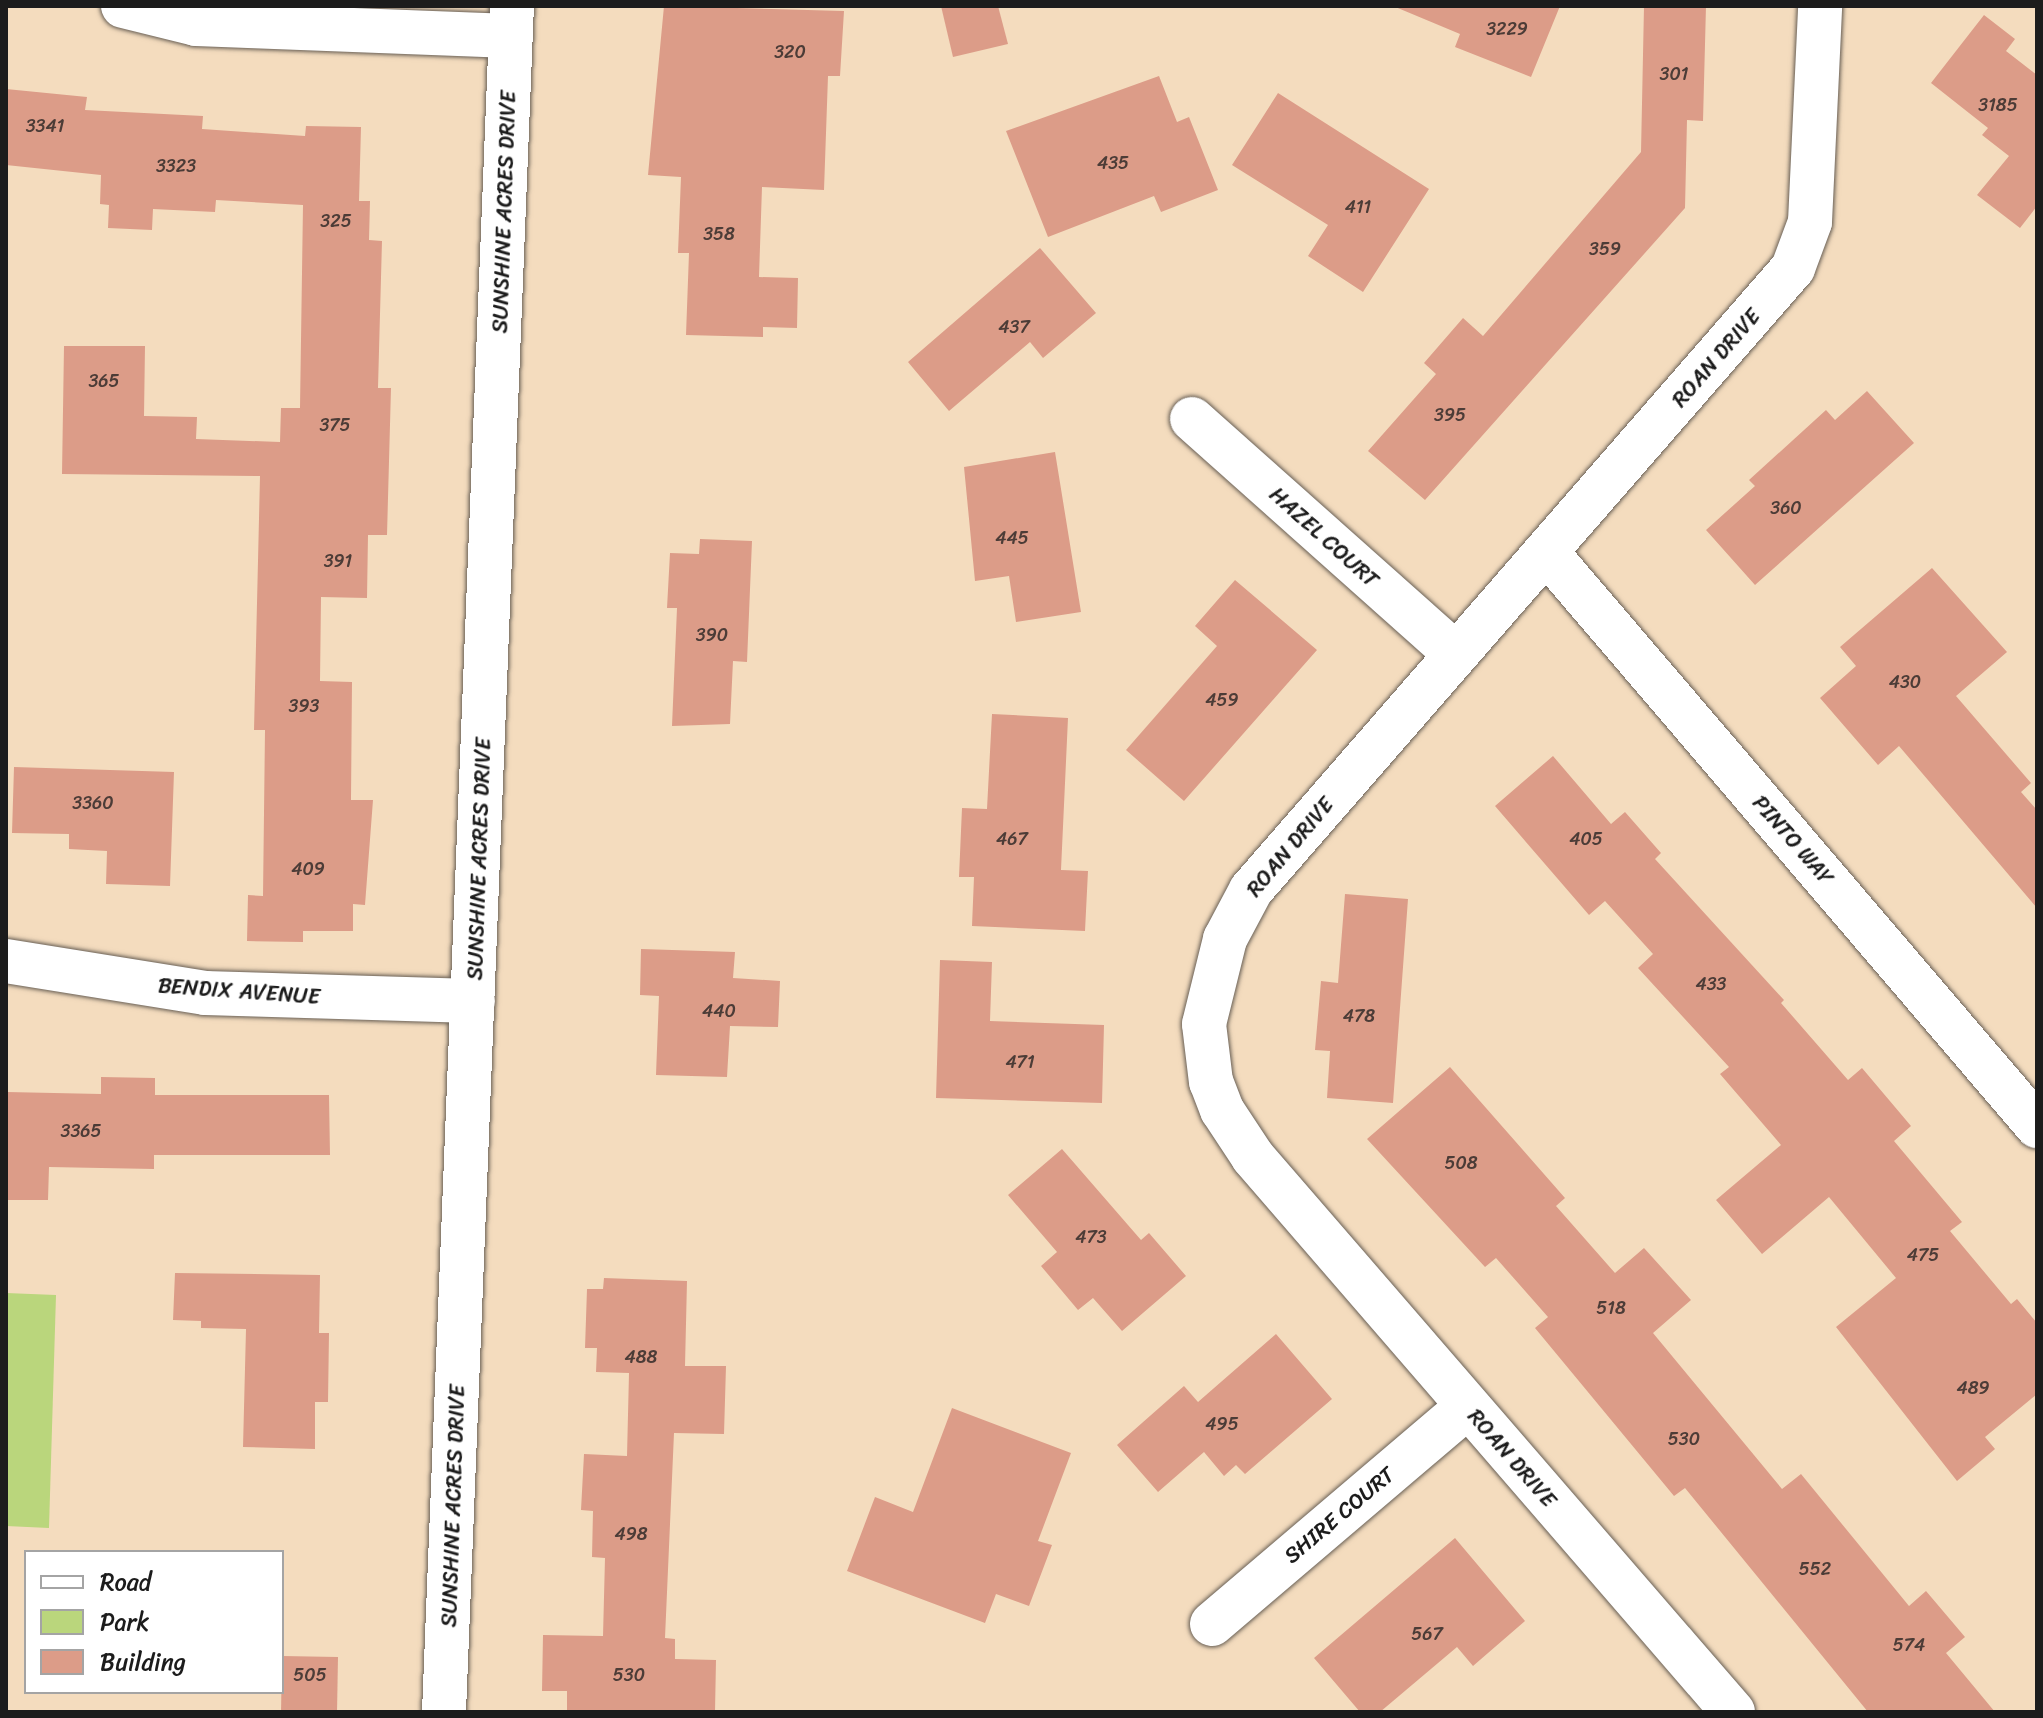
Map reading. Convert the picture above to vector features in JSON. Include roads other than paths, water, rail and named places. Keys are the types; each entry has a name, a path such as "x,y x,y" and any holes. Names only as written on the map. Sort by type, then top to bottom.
{"street":[{"path":"123,6 196,24 511,21"},
{"name":"ROAN DRIVE","path":"1733,1712 1467,1407 1236,1135 1211,1082 1204,1024 1225,939 1251,890 1456,654 1548,554 1793,268 1805,245 1820,6"},
{"name":"SUNSHINE ACRES DRIVE","path":"444,1712 511,21"},
{"name":"HAZEL COURT","path":"1192,419 1456,654"},
{"name":"PINTO WAY","path":"1548,554 2037,1126"},
{"name":"BENDIX AVENUE","path":"6,961 205,993 473,1001"},
{"name":"SHIRE COURT","path":"1212,1624 1467,1407"}]}
